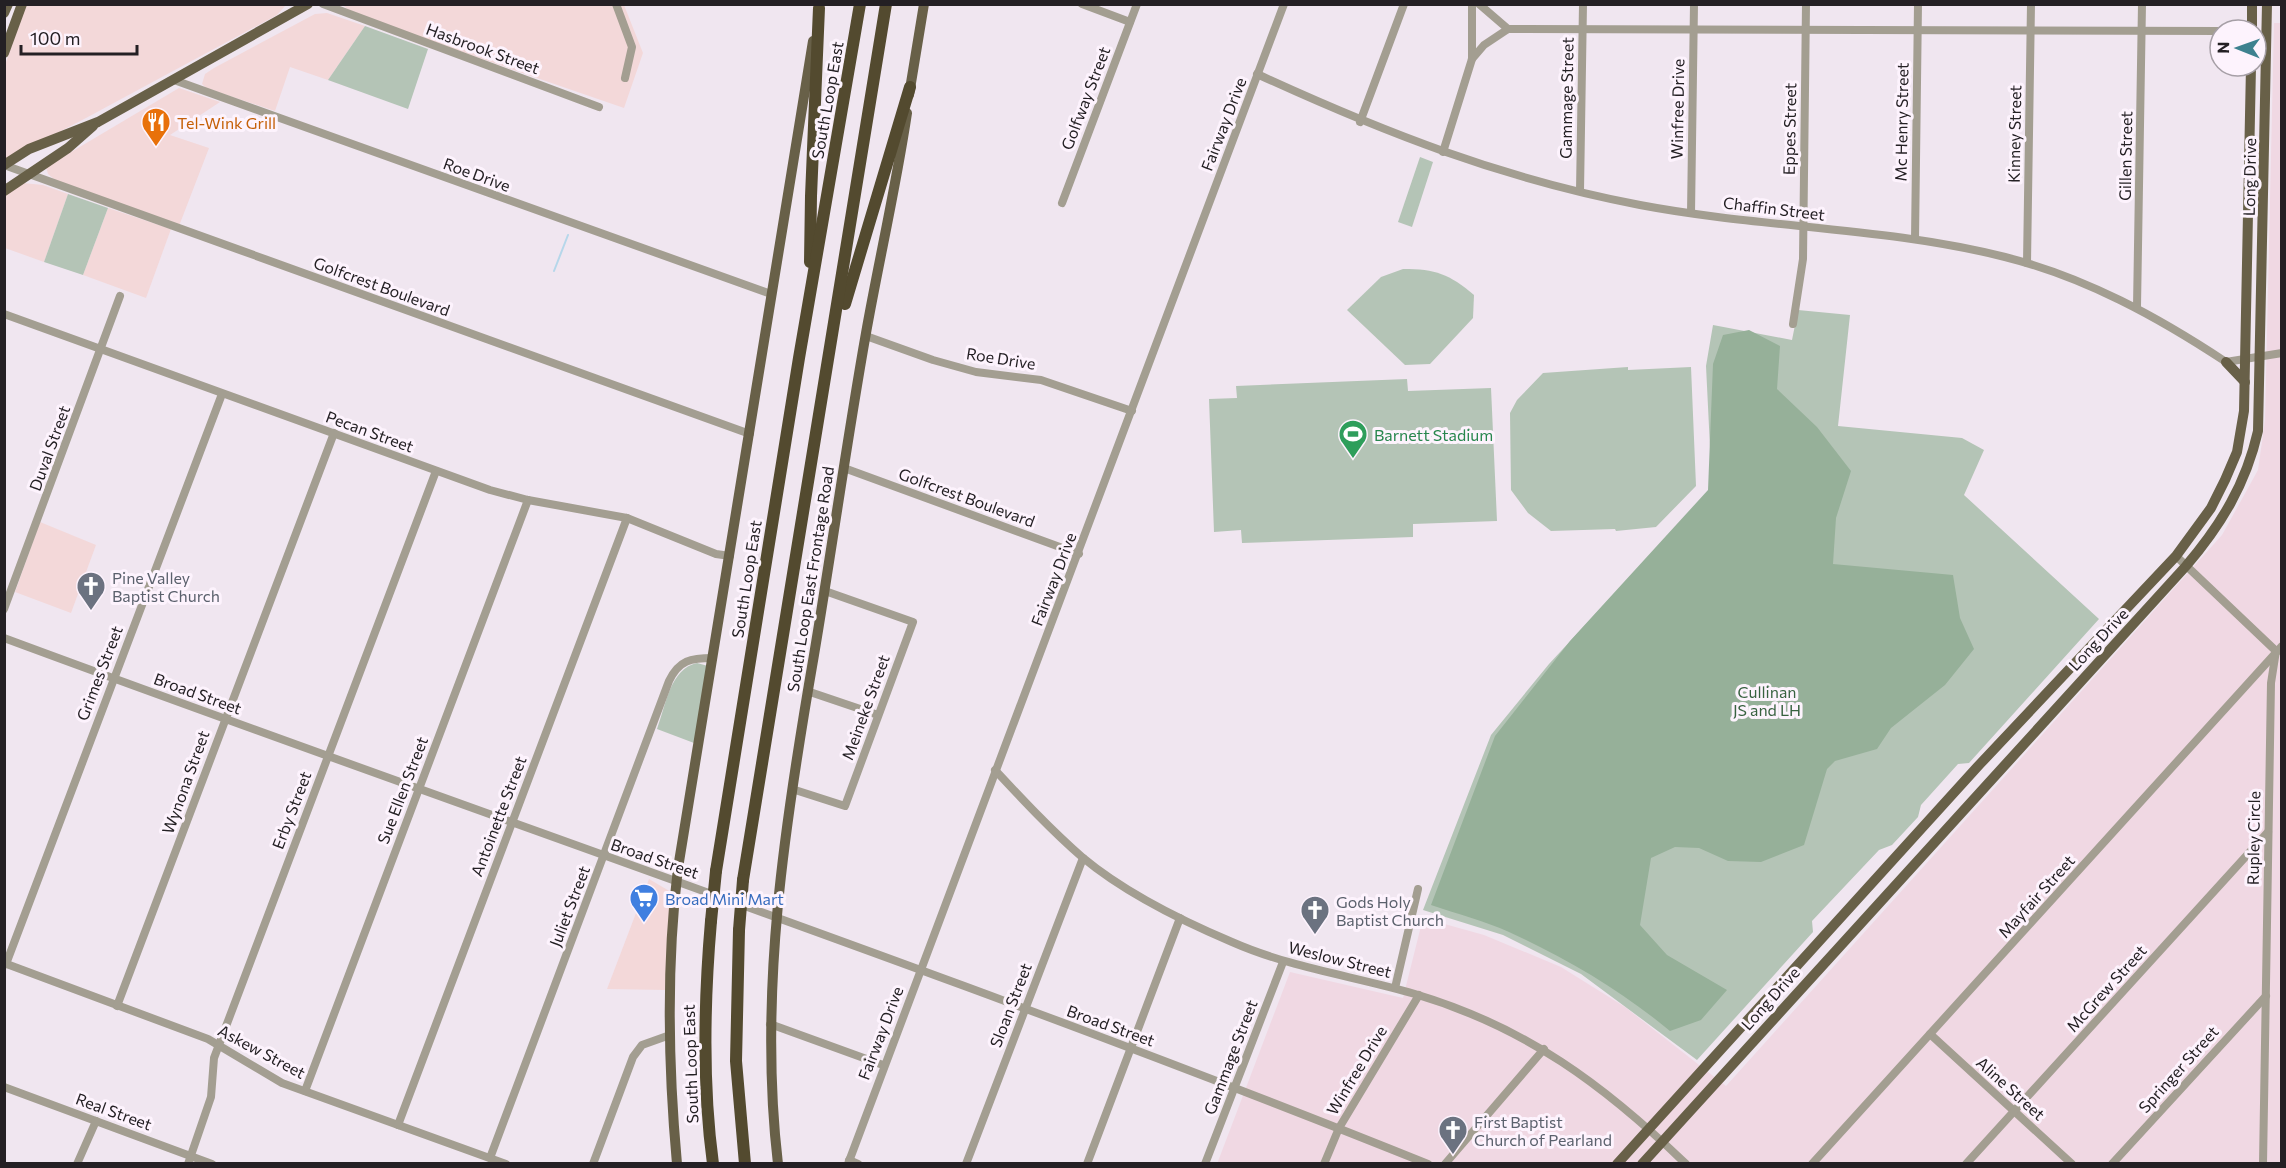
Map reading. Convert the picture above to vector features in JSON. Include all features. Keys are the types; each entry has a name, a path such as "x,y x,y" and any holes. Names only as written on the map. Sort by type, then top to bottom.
{"highway":[{"name":"South Loop East","path":"713,1164 708,1123 705,996 717,871 860,4"},
{"path":"810,297 810,196 819,6"},
{"path":"745,1164 736,1061 739,930 743,880 832,349 886,6"},
{"path":"832,349 910,87"}],"main road":[{"path":"4,13 8,4"},
{"path":"4,53 22,4"},
{"path":"4,165 29,149 98,122 308,4"},
{"name":"South Loop East Frontage Road","path":"778,1164 771,1110 770,1024 777,917 792,789 866,336 924,4"},
{"path":"676,1164 670,1035 676,881 819,6"},
{"name":"Long Drive","path":"1617,1164 1980,764 2176,556 2211,508 2230,468 2242,430 2245,382 2251,78"},
{"name":"Long Drive","path":"1642,1164 1857,924 2186,566 2222,520 2246,473 2258,431 2263,207 2262,78"},
{"path":"4,190 68,148 98,122"},
{"path":"2248,207 2263,207"},
{"path":"2226,362 2245,382"},
{"path":"2230,468 2246,473"},
{"path":"2110,627 2118,640"},
{"path":"2045,696 2056,707"},
{"path":"1980,764 1994,775"},
{"path":"1911,841 1922,853"},
{"path":"1845,913 1857,924"},
{"path":"1773,993 1785,1004"},
{"path":"1707,1065 1720,1077"}],"street":[{"name":"Hasbrook Street","path":"323,4 599,107"},
{"path":"616,4 632,47 625,78"},
{"path":"1082,4 1130,22"},
{"name":"Golfway Street","path":"1062,203 1137,4"},
{"name":"Fairway Drive","path":"851,1162 883,1065 1079,554 1284,4"},
{"path":"1360,122 1404,4"},
{"path":"1443,152 1472,59 1472,4"},
{"path":"1479,4 1508,29"},
{"name":"Gammage Street","path":"1580,191 1582,4"},
{"name":"Winfree Drive","path":"1690,213 1694,4"},
{"name":"Eppes Street","path":"1793,324 1803,259 1806,4"},
{"name":"Mc Henry Street","path":"1915,239 1918,4"},
{"name":"Kinney Street","path":"2027,263 2031,4"},
{"name":"Gillen Street","path":"2137,307 2142,4"},
{"path":"1472,59 1484,45 1508,29 2208,31"},
{"name":"Chaffin Street","path":"1257,75 1360,122 1443,152 1580,191 1690,213 1915,239 2027,263 2137,307 2226,362"},
{"name":"Roe Drive","path":"174,80 771,294"},
{"name":"Golfcrest Boulevard","path":"4,165 750,434"},
{"name":"Duval Street","path":"4,609 120,296"},
{"name":"Pecan Street","path":"4,314 436,471 528,500 627,518 716,554 730,556"},
{"name":"Roe Drive","path":"866,336 933,360 976,372 1041,380 1132,411"},
{"path":"2226,362 2282,353"},
{"name":"Grimes Street","path":"5,963 222,394"},
{"name":"Wynona Street","path":"117,1006 334,434"},
{"name":"Golfcrest Boulevard","path":"844,468 1079,554"},
{"name":"Erby Street","path":"190,1159 211,1097 212,1070 218,1046 436,471"},
{"name":"Sue Ellen Street","path":"305,1091 528,500"},
{"name":"Antoinette Street","path":"398,1125 627,518"},
{"path":"2176,556 2279,649"},
{"name":"Meineke Street","path":"792,789 845,806 913,622 825,591"},
{"name":"Broad Street","path":"4,638 777,917 1234,1087 1428,1164"},
{"name":"Rupley Circle","path":"2263,1164 2271,683 2279,649"},
{"name":"Mayfair Street","path":"1812,1164 2279,649"},
{"name":"Juliet Street","path":"490,1158 673,674 684,661 694,658 713,658"},
{"path":"807,691 878,715"},
{"name":"Weslow Street","path":"995,770 1083,858 1128,889 1180,918 1233,943 1283,962 1419,995 1474,1015 1544,1049 1589,1078 1686,1164"},
{"name":"McGrew Street","path":"1965,1164 2268,832"},
{"name":"Sloan Street","path":"966,1164 1083,858"},
{"path":"1395,988 1418,889"},
{"path":"1086,1164 1180,918"},
{"name":"Gammage Street","path":"1205,1164 1283,962"},
{"name":"Askew Street","path":"5,963 208,1039 266,1074 305,1091 506,1164"},
{"name":"Winfree Drive","path":"1324,1164 1339,1128 1419,995"},
{"name":"Springer Street","path":"2112,1164 2266,995"},
{"path":"770,1024 883,1065"},
{"name":"Aline Street","path":"1930,1034 2072,1164"},
{"path":"592,1164 633,1057 642,1045 670,1035"},
{"path":"1445,1164 1544,1049"},
{"name":"Real Street","path":"4,1087 190,1159 212,1164"},
{"path":"77,1164 96,1121"}],"shaded area":[{"path":"26,5 286,5 277,15 86,118 5,158 5,65"},
{"path":"343,5 624,5 643,53 624,108 352,14"},
{"path":"327,13 365,26 328,80 290,67 275,111 206,88 202,84 205,74 214,68 315,14"},
{"path":"2274,23 2281,23 2281,1163 1217,1164 1290,972 1403,998 1423,918 1484,935 1561,967 1625,1007 1726,1086 2222,535 2258,470 2265,420"},
{"path":"179,88 220,102 170,135 209,148 179,226 55,180 48,174 46,167"},
{"path":"23,183 43,185 68,194 44,262 5,248 5,195"},
{"path":"108,208 171,229 146,298 83,275"},
{"path":"40,522 96,545 71,613 15,592"},
{"path":"649,879 671,892 666,990 607,989"}],"green space":[{"path":"365,26 428,49 408,109 328,80"},
{"path":"1420,157 1433,162 1412,227 1398,222"},
{"path":"68,194 108,208 83,275 44,262"},
{"path":"1403,269 1442,274 1474,295 1473,318 1430,364 1405,365 1347,310 1381,277"},
{"name":"Cullinan JS and LH","path":"1798,310 1850,315 1838,426 1962,438 1984,450 1964,495 2099,619 1969,763 1958,764 1921,805 1918,817 1892,845 1879,850 1812,921 1813,932 1697,1060 1581,974 1503,935 1423,910 1491,735 1549,664 1712,488 1706,366 1713,325 1792,340"},
{"name":"Cullinan JS and LH","path":"1749,330 1780,346 1777,389 1817,427 1851,471 1836,518 1833,564 1953,575 1960,618 1974,649 1945,685 1891,728 1877,749 1835,761 1827,769 1804,845 1761,862 1728,861 1699,848 1675,847 1651,858 1640,925 1667,955 1727,990 1701,1020 1670,1031 1613,989 1551,953 1500,928 1431,905 1495,736 1570,641 1708,490 1713,364 1723,335"},
{"path":"1628,367 1628,370 1691,367 1696,486 1656,527 1616,531 1615,529 1551,531 1528,513 1511,490 1510,413 1517,400 1543,373"},
{"name":"Barnett Stadium","path":"1407,379 1408,391 1491,388 1497,521 1413,524 1413,537 1242,543 1241,530 1214,532 1209,399 1237,398 1236,386"},
{"path":"697,663 708,666 694,743 657,729 666,699 675,680 681,672"}],"waterway":[{"path":"554,271 568,235"}],"place":[{"name":"Tel-Wink Grill","path":"156,148"},
{"name":"Barnett Stadium","path":"1353,460"},
{"name":"Pine Valley Baptist Church","path":"91,612"},
{"name":"Broad Mini Mart","path":"644,924"},
{"name":"Gods Holy Baptist Church","path":"1315,936"},
{"name":"First Baptist Church of Pearland","path":"1453,1156"}]}
